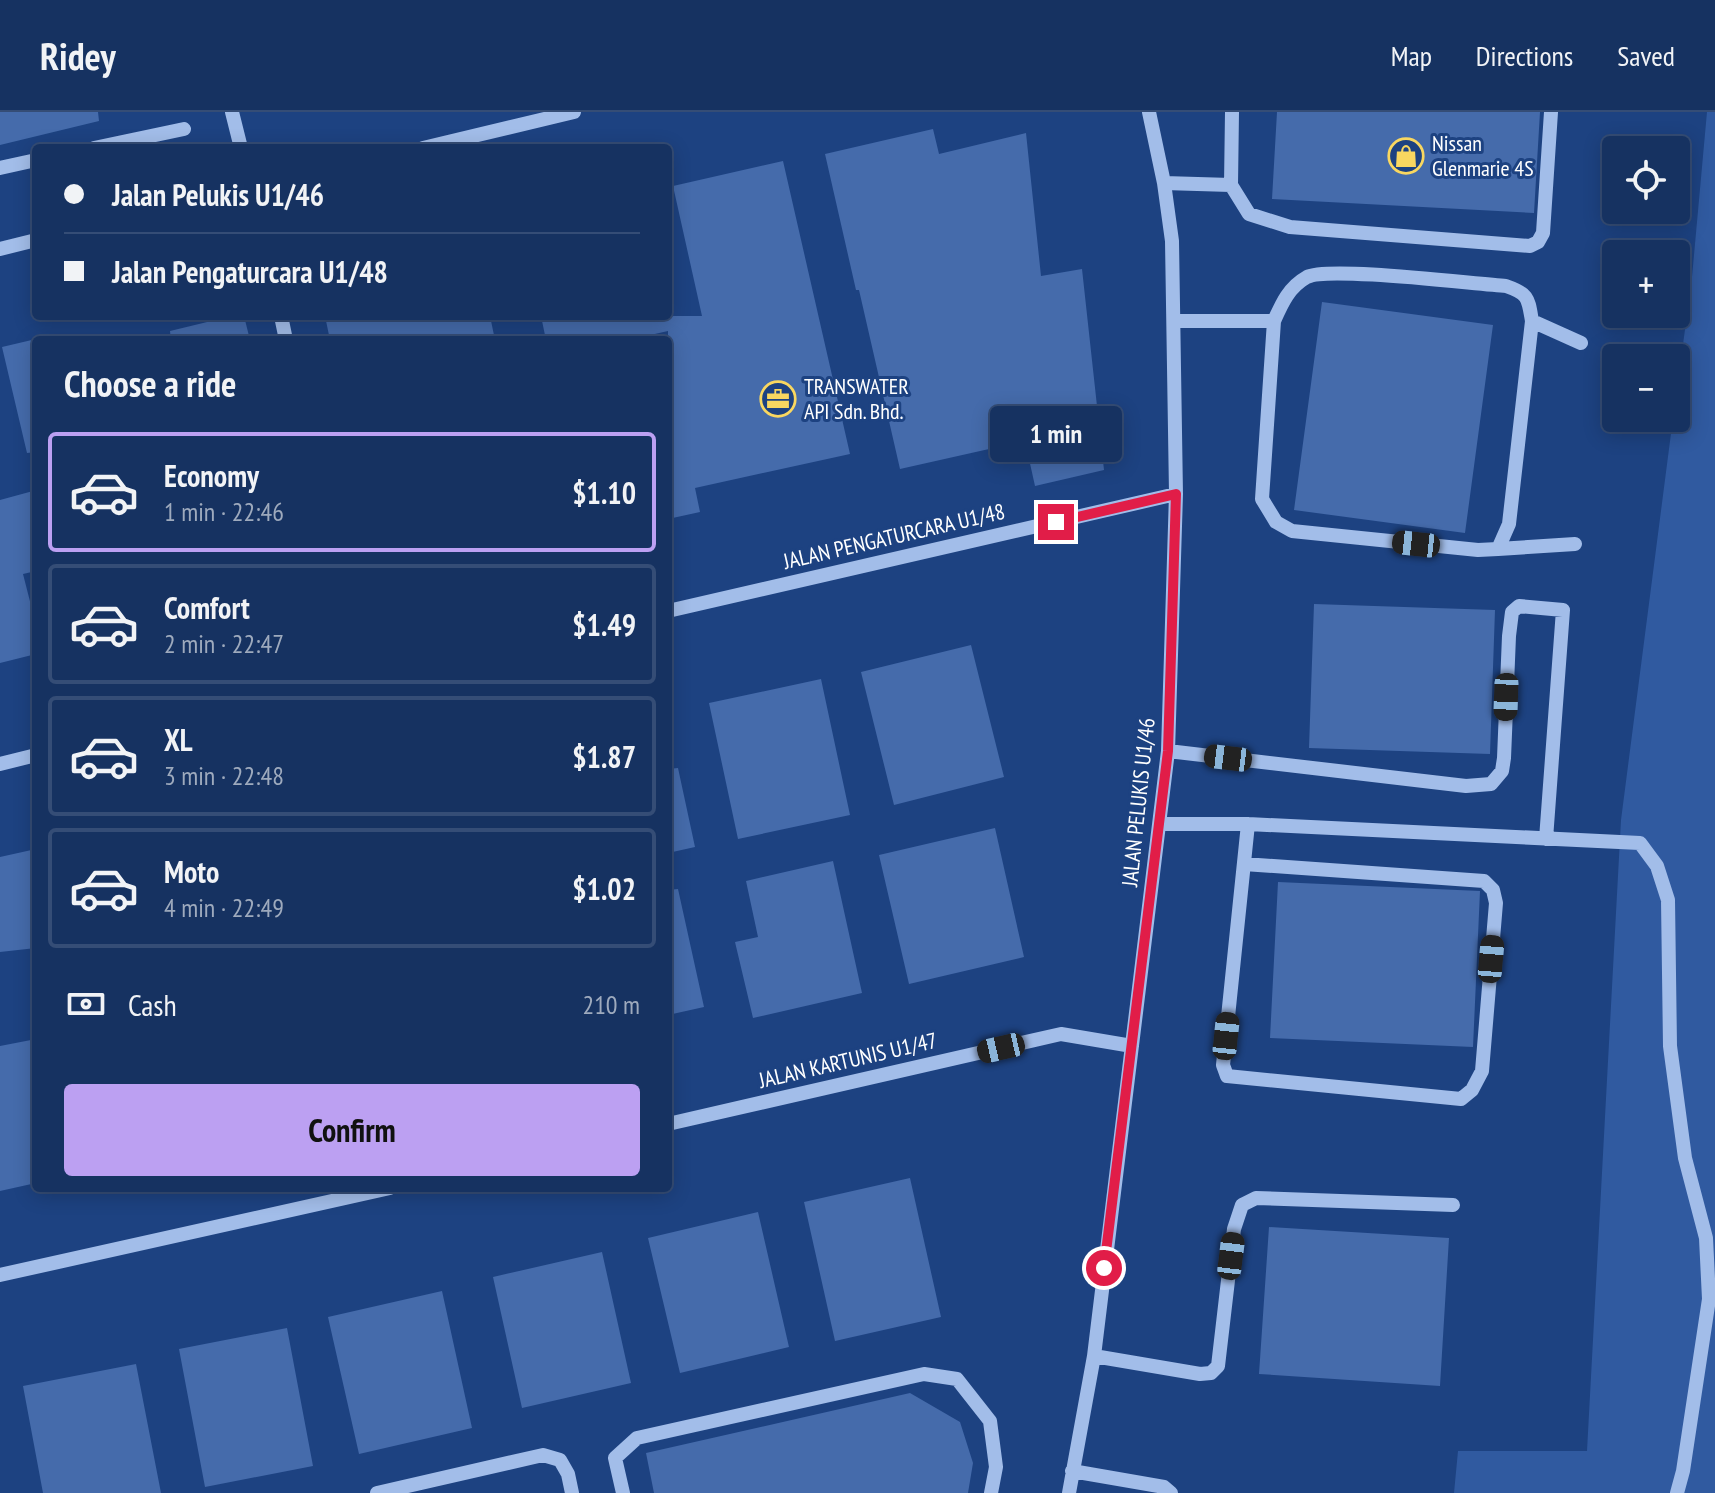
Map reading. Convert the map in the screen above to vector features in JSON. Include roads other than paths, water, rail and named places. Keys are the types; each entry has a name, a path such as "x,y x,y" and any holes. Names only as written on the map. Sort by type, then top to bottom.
{"street":[{"path":"232,112 240,144"},
{"path":"436,144 516,119 574,112"},
{"name":"JALAN PELUKIS U1/46","path":"1069,1493 1094,1356 1168,751 1176,494 1172,241 1149,112"},
{"path":"1232,112 1231,185 1249,214 1290,227 1530,246 1538,242 1543,233 1551,112"},
{"path":"113,144 184,129"},
{"path":"0,168 32,161"},
{"path":"1164,183 1231,185"},
{"path":"0,249 32,241"},
{"path":"1498,549 1509,524 1532,321 1529,299 1506,286 1348,273 1309,276 1285,295 1274,321 1262,499 1276,522 1292,531 1478,550 1498,549 1575,544"},
{"path":"1174,321 1274,321"},
{"path":"1532,321 1581,343"},
{"name":"JALAN PENGATURCARA U1/48","path":"672,610 1176,494"},
{"path":"1168,751 1466,786 1491,784 1502,771 1504,758 1512,612 1519,606 1563,610 1546,839"},
{"path":"0,764 32,756"},
{"path":"1160,824 1248,824 1640,843 1657,866 1668,900 1670,1046 1685,1158 1706,1238 1709,1299 1677,1493"},
{"path":"1244,864 1484,881 1493,890 1496,903 1482,1071 1472,1090 1461,1099 1227,1076 1223,1065 1248,824"},
{"name":"JALAN KARTUNIS U1/47","path":"672,1123 1061,1034 1132,1046"},
{"path":"0,1275 372,1192"},
{"path":"1094,1356 1200,1374 1211,1373 1218,1366 1234,1229 1242,1205 1256,1198 1453,1205"},
{"path":"623,1493 615,1458 637,1438 924,1374 957,1379 990,1421 996,1467 991,1493"},
{"path":"377,1493 543,1455 560,1460 568,1474 572,1493"},
{"path":"1072,1471 1164,1487 1171,1493"}],"place":[{"name":"Nissan Glenmarie 4S","path":"1406,156"},
{"name":"TRANSWATER API Sdn. Bhd.","path":"778,399"}]}
